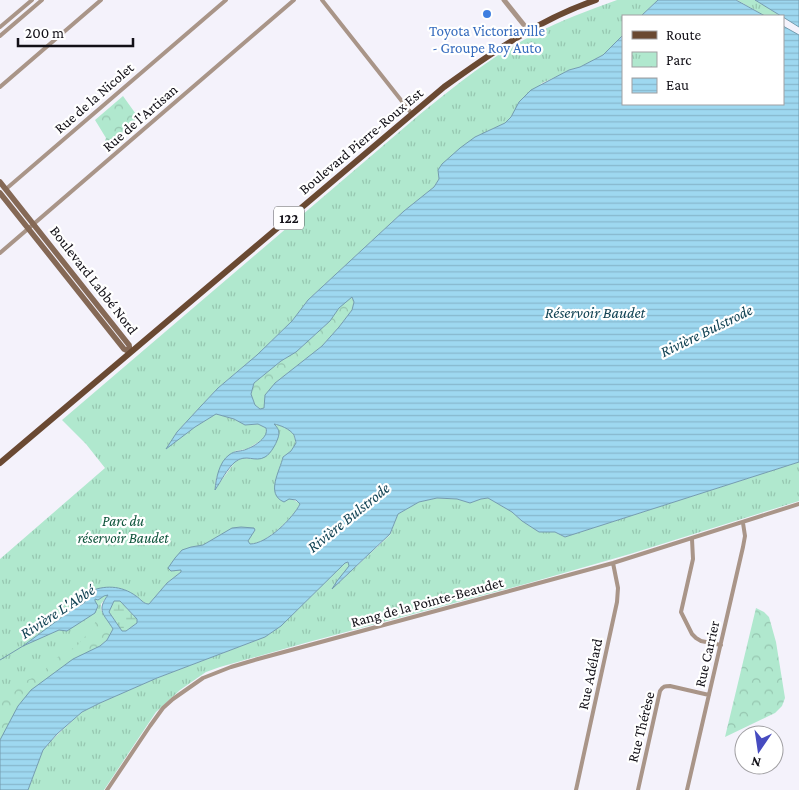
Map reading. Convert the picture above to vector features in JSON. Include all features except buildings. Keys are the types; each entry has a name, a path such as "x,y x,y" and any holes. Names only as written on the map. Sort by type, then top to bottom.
{"main road":[{"name":"Boulevard Pierre-Roux Est","path":"0,463 444,87 484,58 528,30 596,0"},
{"name":"Boulevard Labbé Nord","path":"0,182 129,345 130,352"},
{"name":"Boulevard Labbé Nord","path":"0,194 124,349 130,352"}],"street":[{"path":"0,27 32,0"},
{"path":"0,36 42,0"},
{"path":"0,87 101,0"},
{"name":"Rue de la Nicolet","path":"0,194 226,0"},
{"name":"Rue de l'Artisan","path":"0,252 294,0"},
{"path":"322,0 412,114"},
{"path":"504,0 528,30"},
{"name":"Rang de la Pointe-Beaudet","path":"107,790 163,708 203,678 227,668 614,562 799,504"},
{"name":"Rue Carrier","path":"687,790 744,541 743,523"},
{"path":"692,539 693,559 681,612 696,638 721,645"},
{"name":"Rue Adélard","path":"576,790 617,602 618,588 614,562"},
{"name":"Rue Thérèse","path":"638,790 662,687 670,686 709,696"}],"green space":[{"name":"Parc du réservoir Baudet","path":"617,0 658,0 642,15 622,15 622,36 603,55 542,83 505,123 475,137 438,170 439,179 434,187 404,211 308,300 292,321 257,355 218,388 177,432 168,447 216,414 234,419 245,425 258,424 266,428 267,435 260,441 247,449 235,451 216,478 215,489 235,462 242,458 258,459 274,424 282,426 294,435 296,444 283,457 275,487 278,498 292,499 300,504 296,510 271,535 256,543 250,544 248,541 255,530 222,534 203,545 191,547 171,571 181,570 181,572 167,583 149,604 125,590 107,588 89,592 90,596 85,602 68,612 26,644 59,630 95,601 95,599 98,600 104,595 109,594 101,604 101,610 93,627 77,646 55,659 40,675 25,681 12,694 0,702 0,559 105,468 86,444 62,420 460,82 519,42 565,20"},
{"path":"737,0 755,0 779,15 763,15"},
{"path":"123,96 138,117 107,146 104,144 106,138 95,120"},
{"path":"351,296 354,302 352,310 339,327 322,346 275,383 264,408 260,409 255,405 251,394 254,383 281,361 296,352 330,321"},
{"path":"799,462 799,501 630,554 206,672 180,690 156,712 104,790 28,790 43,750 82,712 157,678 265,637 281,626 345,563 349,562 350,566 334,587 390,535 398,514 419,502 437,498 457,499 470,503 488,498 512,512 539,532 555,532 565,537"},
{"path":"114,601 120,601 137,619 137,623 126,631 122,631 109,612"},
{"path":"756,608 769,617 776,642 785,698 782,706 775,713 750,725 734,725 734,733 725,737"},
{"path":"101,610 113,629 107,640 0,740 0,669"}],"water":[{"path":"658,0 736,0 763,15 642,15"},
{"path":"755,0 799,0 799,27 784,18 784,15 779,15"},
{"name":"Réservoir Baudet","path":"784,27 799,35 799,462 565,537 555,532 539,532 512,512 488,498 470,503 457,499 437,498 419,502 398,514 390,534 332,589 349,566 348,562 281,626 265,637 157,678 82,712 57,734 43,750 28,790 0,790 0,740 18,706 31,690 73,659 100,646 107,640 113,629 104,616 102,605 108,595 98,600 95,599 98,606 95,613 67,631 59,630 23,646 74,608 83,604 90,596 88,592 100,588 118,588 130,592 149,604 167,583 181,572 181,570 171,571 168,568 182,550 203,545 232,528 241,527 254,528 255,530 248,541 250,544 257,543 264,540 286,523 300,504 296,500 289,499 284,502 275,494 275,482 283,457 291,451 296,443 294,435 285,428 274,424 278,428 279,434 276,444 270,453 261,459 239,459 227,472 215,490 219,471 226,458 234,452 245,450 257,443 265,435 266,428 258,424 245,425 234,419 216,414 166,449 177,432 218,388 257,355 292,321 308,300 404,211 434,187 439,179 438,170 442,164 460,148 475,137 505,123 511,117 519,102 531,90 603,55 622,36 622,105 784,105","holes":["352,297 354,302 352,310 322,346 275,383 265,395 264,408 260,409 255,405 251,394 254,383 281,361 296,352 330,321 339,308","114,601 120,601 137,619 137,623 126,631 122,631 109,612"]}],"waterway":[{"name":"Rivière L'Abbé","path":"0,660 23,646"}],"place":[{"name":"Toyota Victoriaville - Groupe Roy Auto","path":"487,14"}],"water label":[{"name":"Rivière Bulstrode","path":"706,330"},
{"name":"Rivière Bulstrode","path":"348,517"}]}
